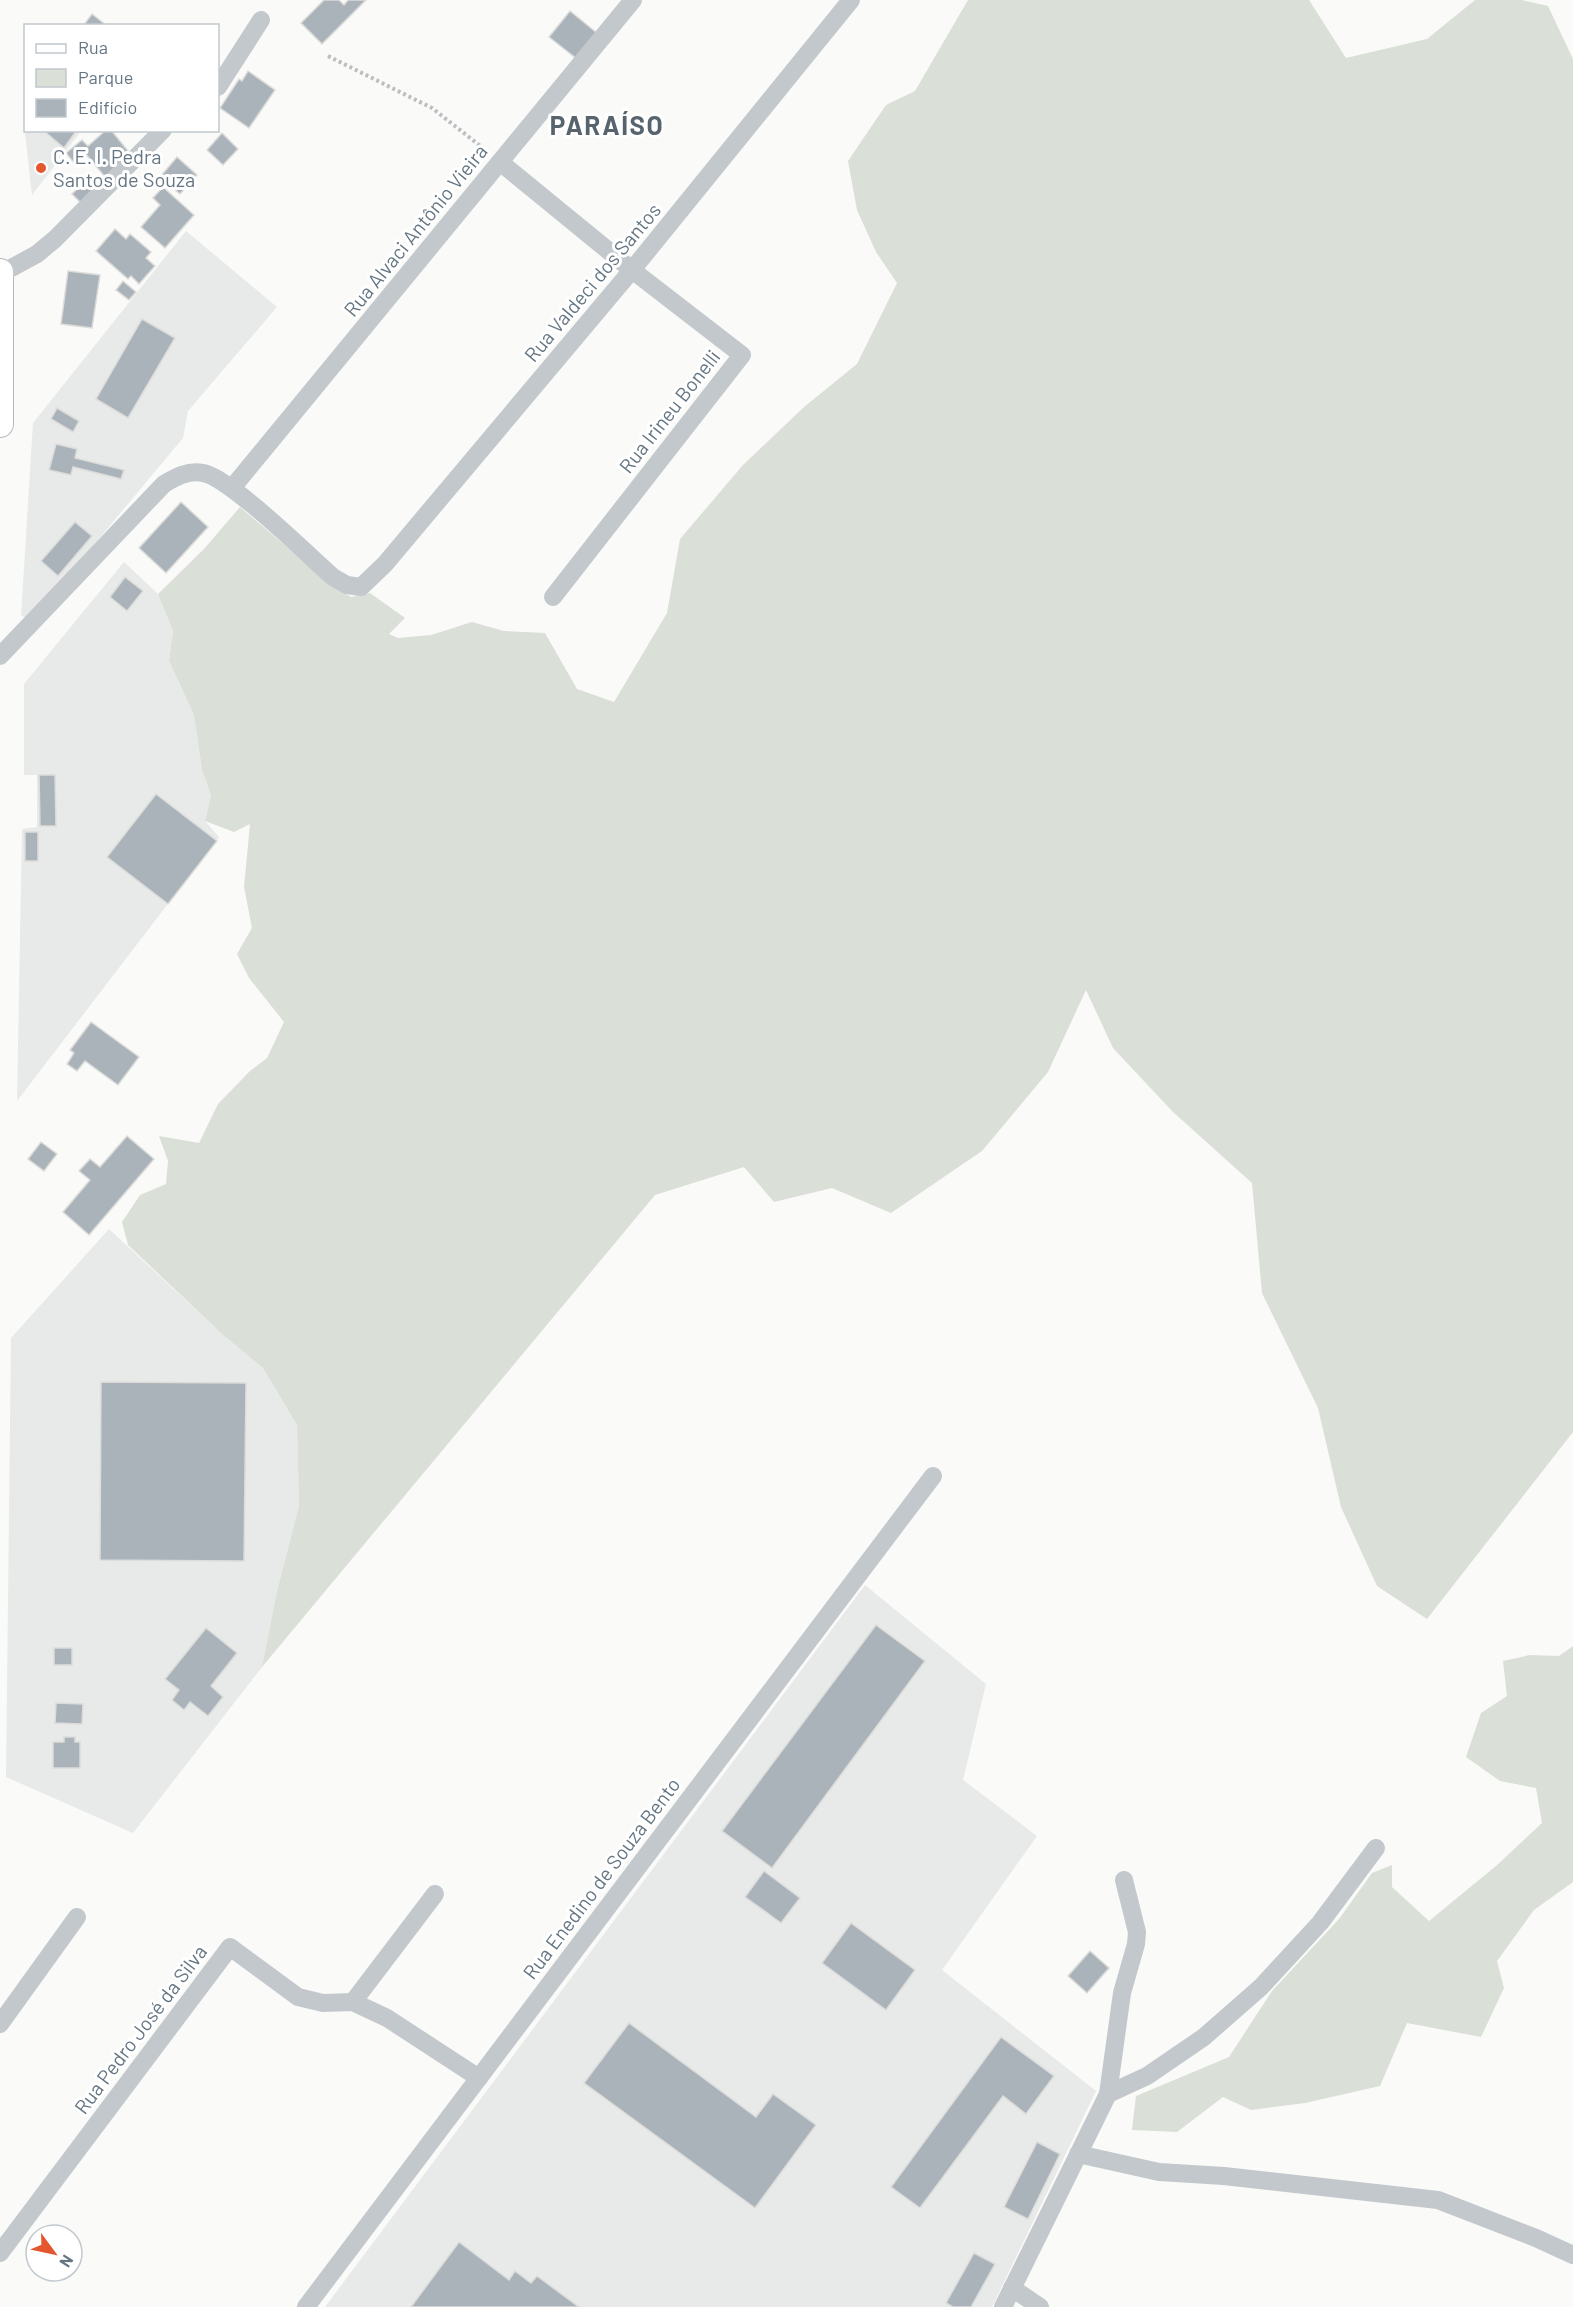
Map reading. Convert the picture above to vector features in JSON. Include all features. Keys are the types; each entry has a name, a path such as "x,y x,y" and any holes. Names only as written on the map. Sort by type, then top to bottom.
{"main road":[{"path":"0,273 0,424"}],"street":[{"name":"Rua Alvaci Antônio Vieira","path":"232,488 633,0"},
{"name":"Rua Valdeci dos Santos","path":"232,488 333,577 347,585 361,587 385,564 632,270 851,0"},
{"path":"219,85 261,20"},
{"path":"0,273 22,264 46,246 161,132"},
{"name":"Rua Irineu Bonelli","path":"500,162 632,270 742,355 553,597"},
{"path":"0,656 164,484 184,474 205,473 232,488"},
{"name":"Rua Enedino de Souza Bento","path":"306,2307 933,1476"},
{"path":"1108,2094 1147,2076 1204,2037 1261,1987 1320,1923 1376,1848"},
{"path":"1003,2307 1108,2094 1122,1993 1136,1944 1137,1932 1124,1880"},
{"path":"353,2002 435,1894"},
{"path":"0,2024 77,1917"},
{"name":"Rua Pedro José da Silva","path":"0,2253 230,1947 298,1997 323,2003 353,2002 387,2018 479,2078"},
{"path":"1078,2154 1159,2172 1224,2176 1438,2200 1573,2255"},
{"path":"1012,2288 1040,2307"}],"path":[{"path":"328,56 432,108 500,162"}],"shaded area":[{"name":"C. E. I. Pedra Santos de Souza","path":"80,132 32,195 25,133"},
{"path":"186,231 277,307 188,411 183,438 32,619 21,616 33,423"},
{"path":"124,562 158,594 173,631 169,661 194,715 202,770 211,795 205,821 219,837 17,1101 22,829 37,827 37,775 24,775 24,684"},
{"path":"109,1229 222,1334 263,1368 297,1425 299,1506 277,1591 262,1667 133,1833 6,1777 11,1338"},
{"path":"865,1585 986,1684 963,1780 1037,1836 942,1970 1096,2091 992,2307 325,2307"}],"green space":[{"path":"968,0 1309,0 1346,58 1427,39 1475,0 1522,0 1548,6 1573,59 1573,1432 1427,1619 1377,1586 1341,1507 1318,1408 1262,1293 1252,1183 1172,1111 1113,1048 1086,990 1048,1072 982,1151 891,1213 832,1188 774,1202 744,1167 655,1195 262,1667 277,1591 299,1506 297,1425 263,1368 222,1334 128,1245 122,1222 140,1195 166,1184 168,1161 159,1136 199,1143 218,1104 250,1071 267,1058 284,1022 249,978 237,954 252,928 244,887 250,824 234,832 205,821 211,795 202,770 194,715 169,661 173,631 158,594 204,549 240,507 329,583 351,597 370,593 405,618 389,634 398,638 431,635 472,622 504,631 545,633 577,689 614,702 667,613 680,539 743,465 804,407 857,364 897,283 876,252 857,210 848,161 886,105 915,91"},
{"path":"1573,1646 1573,1882 1534,1910 1497,1961 1504,1988 1481,2037 1407,2023 1380,2086 1305,2103 1251,2110 1223,2097 1177,2132 1132,2130 1136,2096 1229,2057 1272,1991 1339,1919 1372,1873 1392,1865 1392,1887 1429,1921 1496,1866 1542,1823 1536,1788 1500,1781 1466,1757 1481,1713 1507,1696 1503,1661 1530,1655 1559,1656"}],"building":[{"path":"324,0 339,0 344,5 348,0 366,0 322,44 301,23"},
{"path":"570,11 597,33 577,59 549,37"},
{"path":"92,14 105,24 84,24"},
{"path":"248,71 275,90 249,128 220,108 239,79 242,81"},
{"path":"45,132 76,132 64,148"},
{"path":"104,132 113,132 132,156 106,178 85,153 74,163 66,153 82,140 88,146"},
{"path":"222,133 238,149 223,165 207,150"},
{"path":"177,157 197,175 180,194 160,177"},
{"path":"88,178 101,191 85,207 72,194"},
{"path":"163,187 194,215 165,248 141,227 160,205 153,198"},
{"path":"115,229 126,239 130,234 151,252 146,258 155,266 139,284 131,276 128,279 96,251"},
{"path":"68,271 100,275 92,328 61,324"},
{"path":"123,281 136,292 129,300 116,290"},
{"path":"142,319 175,338 128,418 96,399"},
{"path":"57,408 79,421 73,432 51,419"},
{"path":"56,444 77,449 75,458 124,470 121,479 73,467 71,475 49,470"},
{"path":"181,502 208,527 166,573 139,548"},
{"path":"75,522 92,536 58,576 41,561"},
{"path":"125,577 143,591 127,611 110,597"},
{"path":"39,775 55,775 56,826 40,826"},
{"path":"156,794 217,841 168,904 107,857"},
{"path":"25,832 38,832 38,861 25,861"},
{"path":"91,1022 139,1057 118,1085 85,1061 77,1071 67,1064 74,1053 70,1050"},
{"path":"127,1136 154,1159 89,1235 63,1212 90,1180 79,1171 90,1159 100,1167"},
{"path":"41,1142 57,1154 44,1171 28,1159"},
{"path":"101,1382 246,1383 244,1561 100,1560"},
{"path":"876,1625 925,1661 772,1868 722,1831"},
{"path":"206,1628 237,1653 211,1686 223,1697 208,1716 190,1702 184,1710 172,1700 179,1690 165,1679"},
{"path":"54,1648 72,1648 72,1665 54,1665"},
{"path":"56,1703 83,1704 82,1724 55,1723"},
{"path":"64,1737 75,1737 75,1742 80,1742 80,1768 53,1768 53,1742 64,1742"},
{"path":"764,1871 800,1898 781,1923 745,1897"},
{"path":"851,1923 915,1970 886,2010 822,1963"},
{"path":"1090,1951 1109,1968 1087,1993 1068,1976"},
{"path":"629,2023 756,2117 773,2094 816,2125 755,2208 584,2083"},
{"path":"1001,2037 1054,2076 1026,2114 1003,2096 920,2208 891,2187"},
{"path":"1037,2142 1060,2154 1028,2219 1004,2207"},
{"path":"459,2242 509,2280 515,2271 531,2283 537,2276 579,2307 411,2307"},
{"path":"974,2253 995,2264 971,2307 953,2307 946,2303"}],"place":[{"name":"C. E. I. Pedra Santos de Souza","path":"41,168"}],"district":[{"name":"PARAÍSO","path":"607,124"}]}
